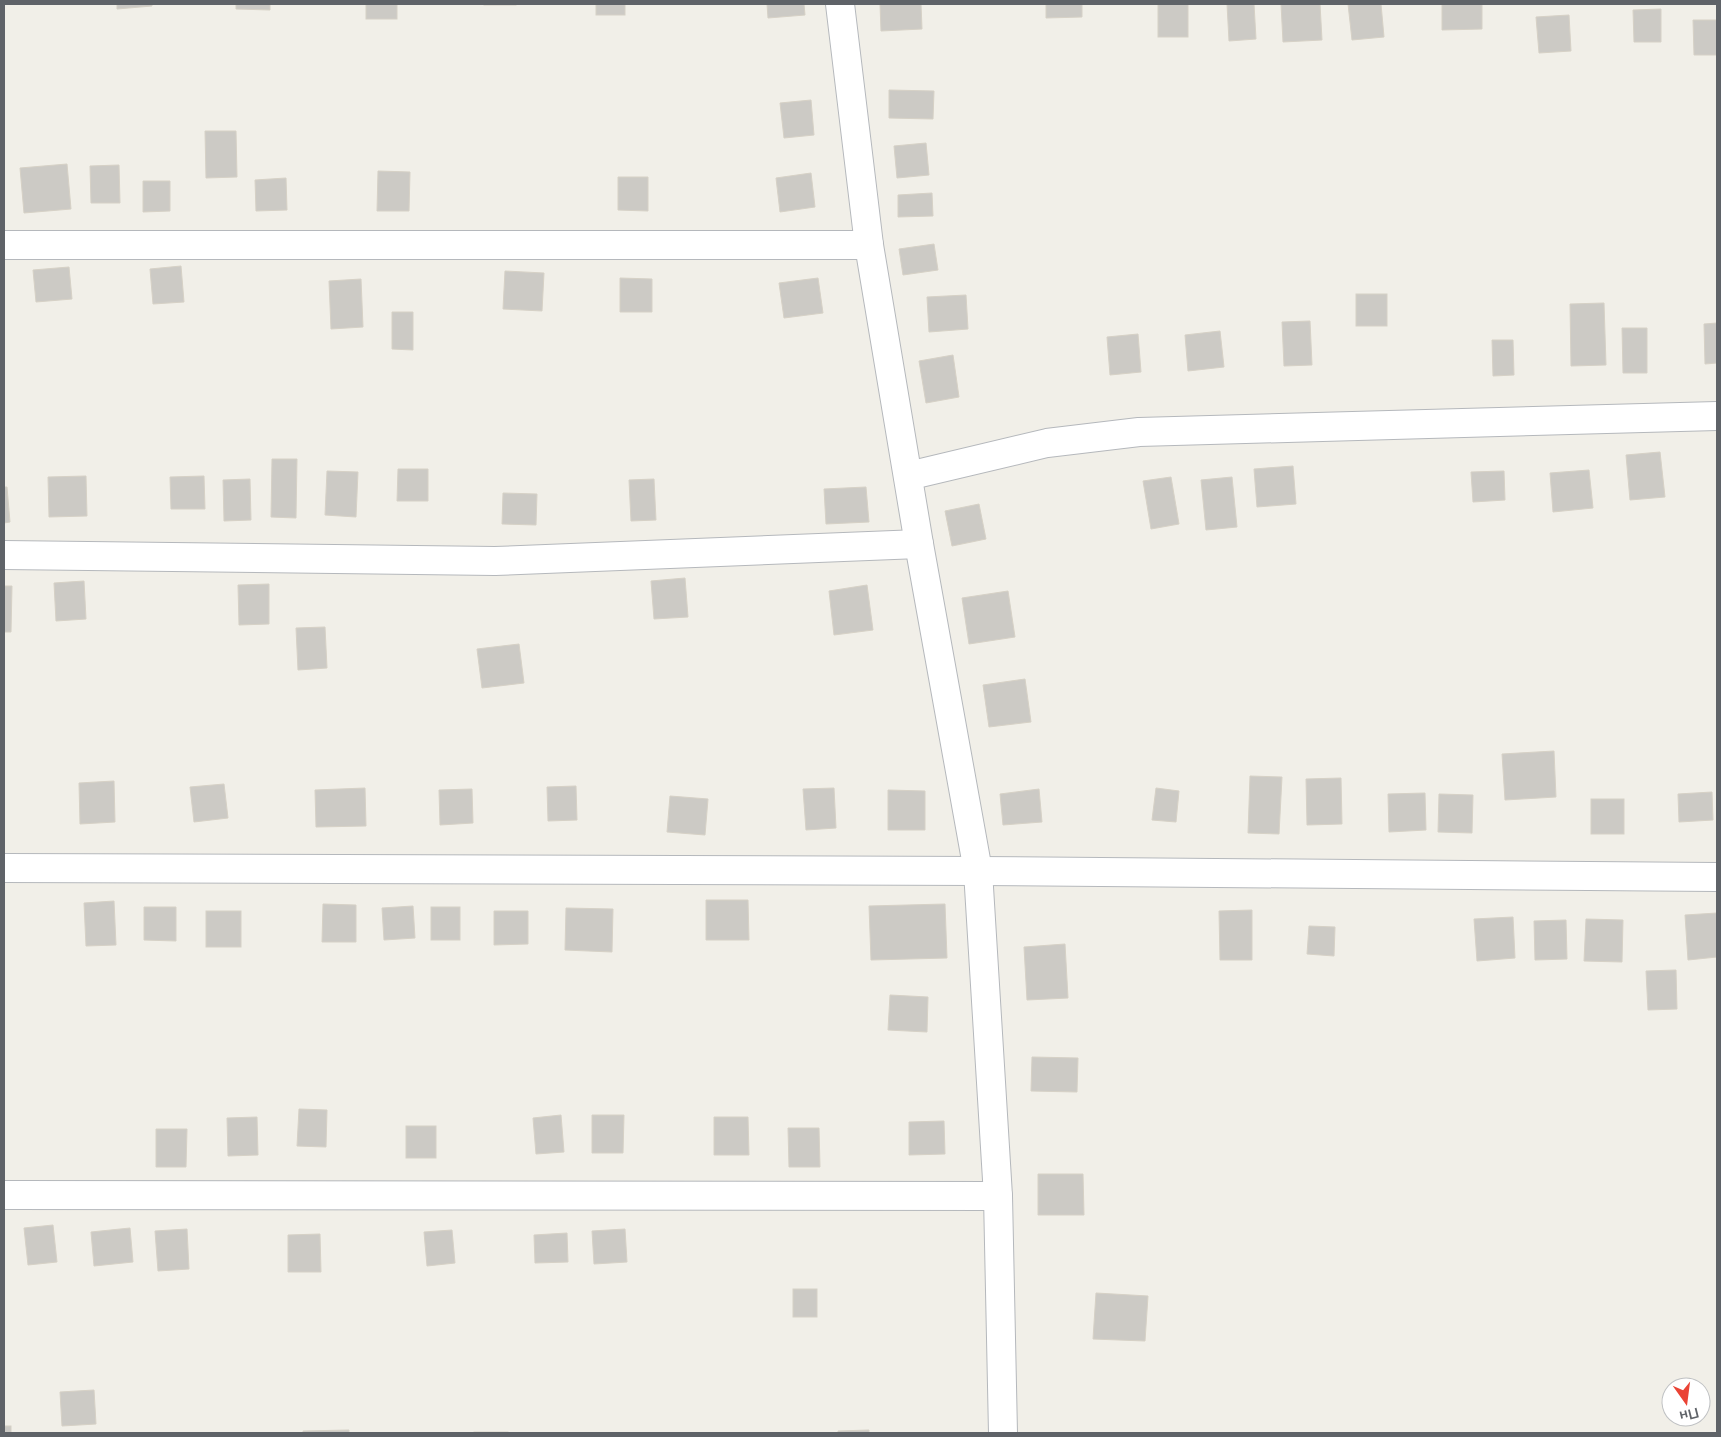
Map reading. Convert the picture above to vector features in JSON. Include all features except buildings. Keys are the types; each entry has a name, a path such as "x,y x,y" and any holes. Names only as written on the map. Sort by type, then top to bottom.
{"street":[{"path":"840,4 869,245 919,544 978,872 998,1196 1003,1433"},
{"path":"4,245 869,245"},
{"path":"908,476 1047,443 1139,432 1717,416"},
{"path":"4,555 495,561 919,544"},
{"path":"4,868 1717,877"},
{"path":"4,1195 998,1196"}]}
